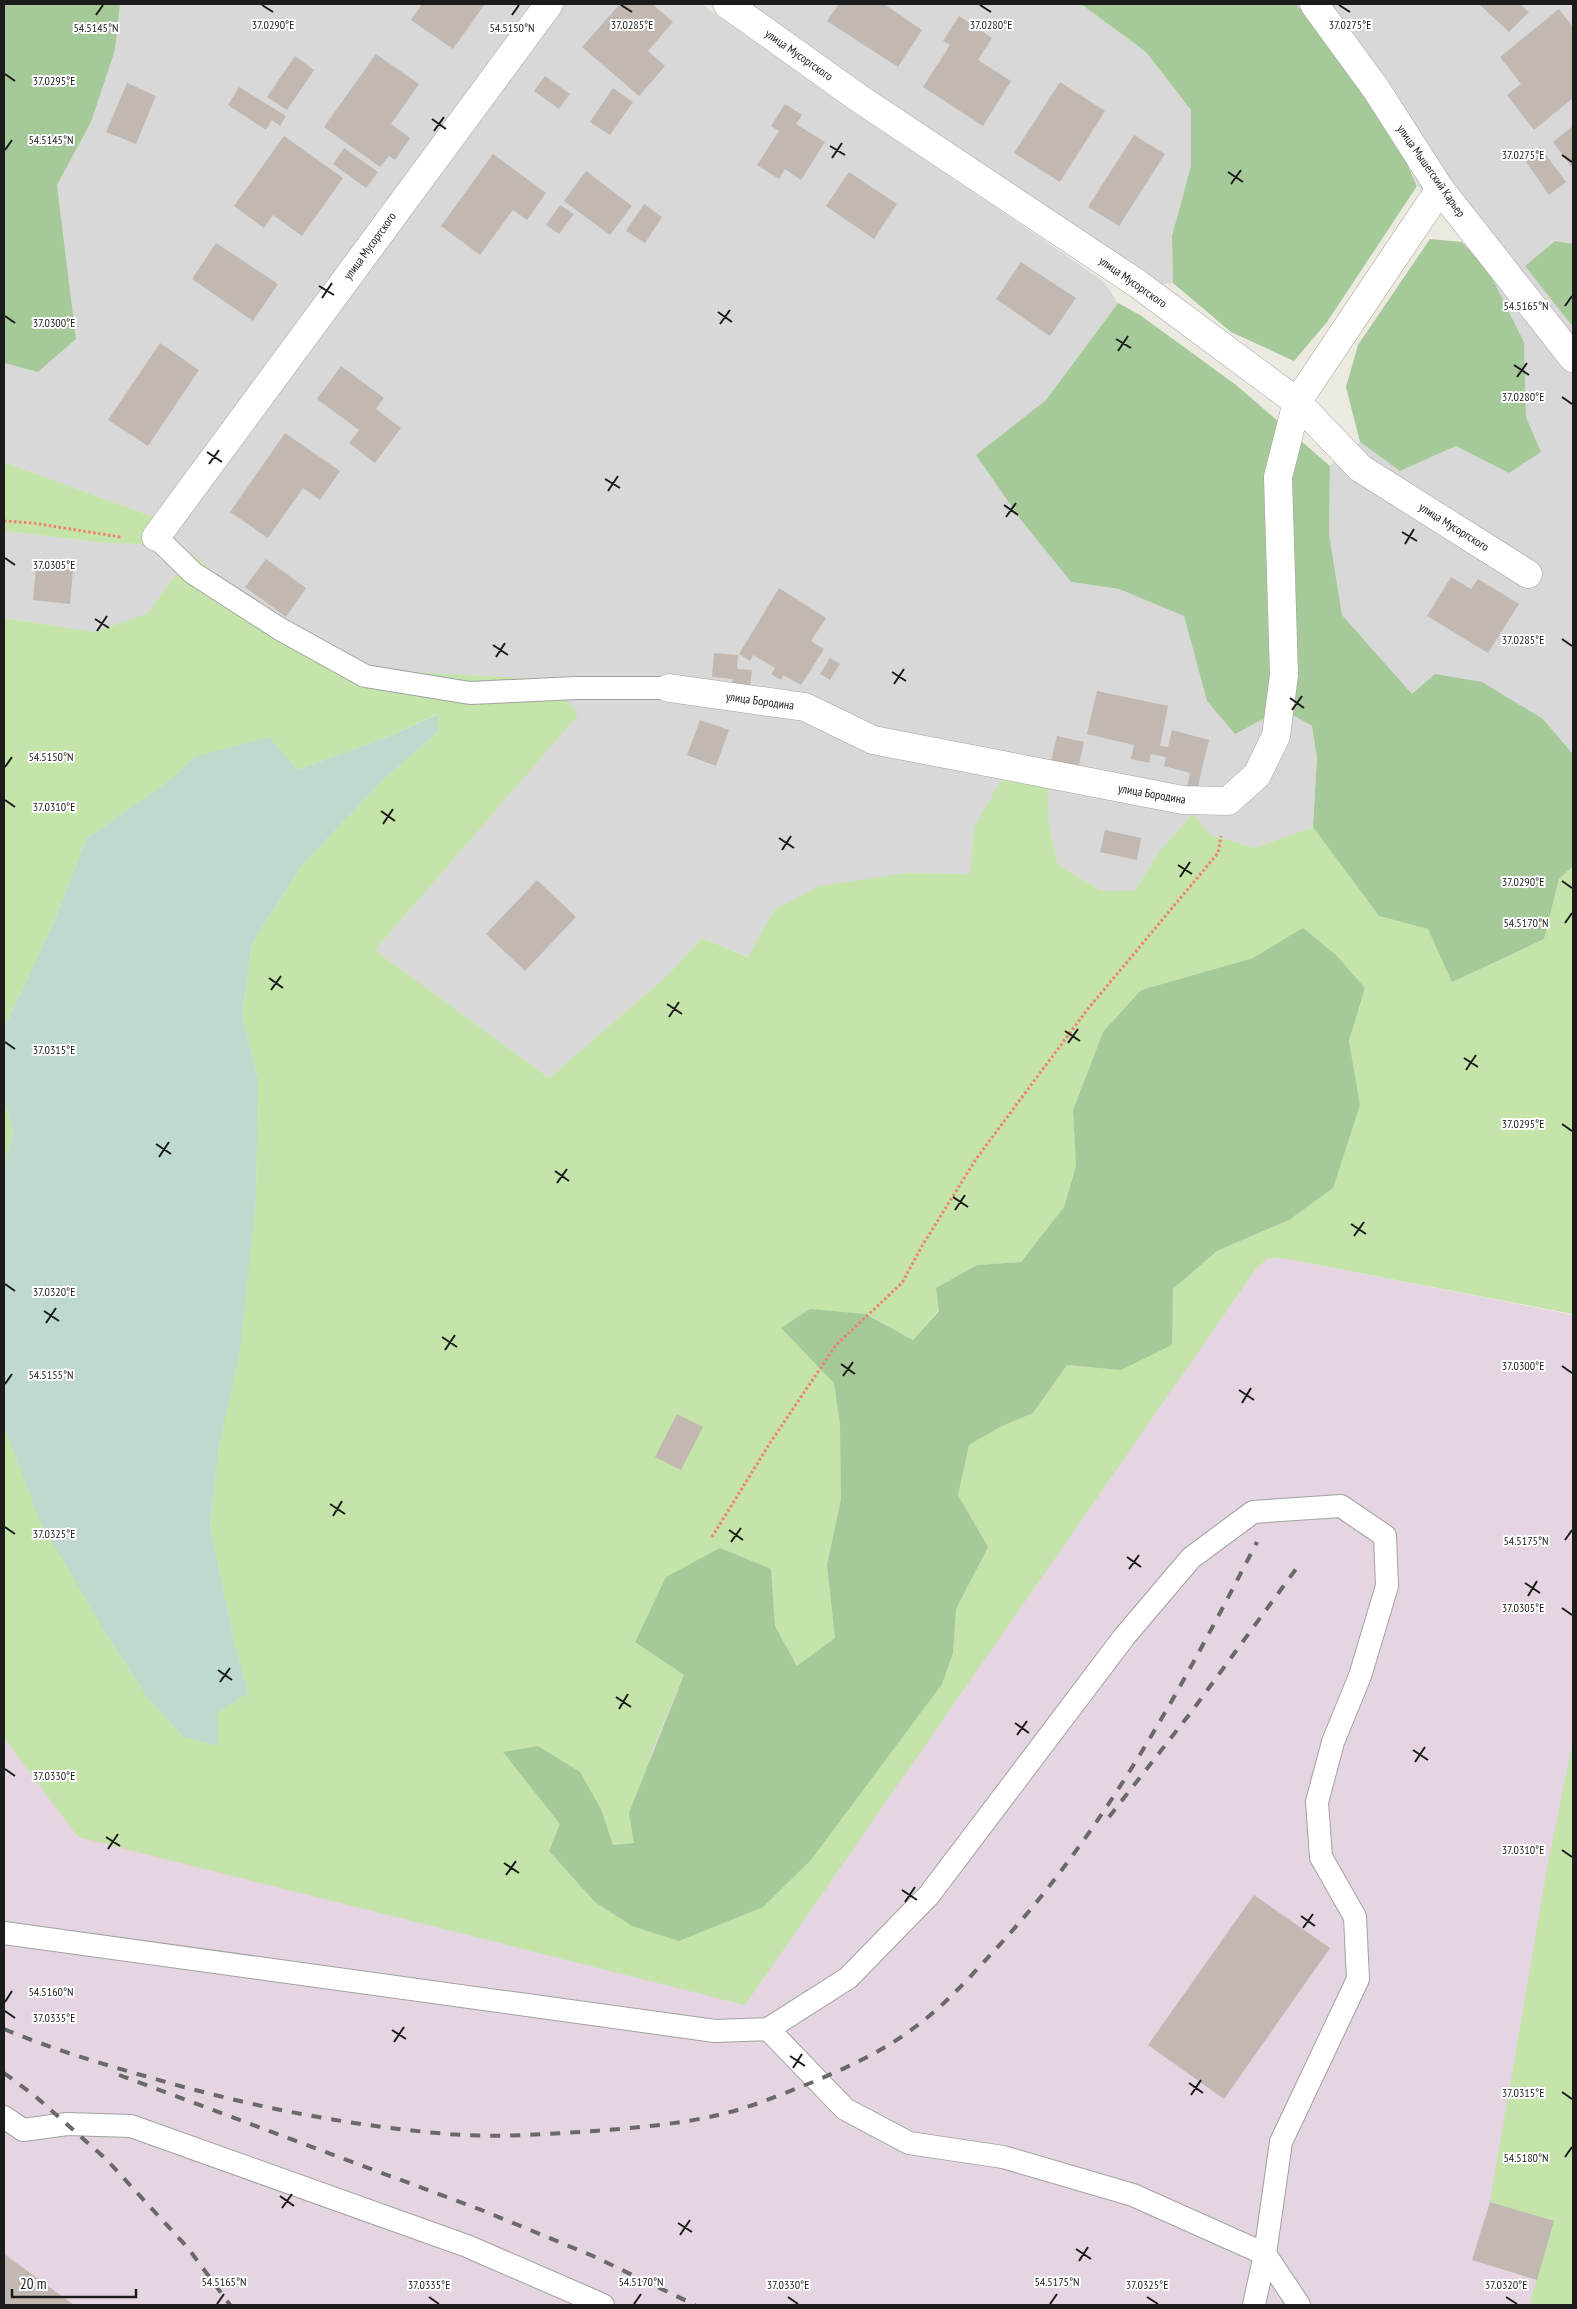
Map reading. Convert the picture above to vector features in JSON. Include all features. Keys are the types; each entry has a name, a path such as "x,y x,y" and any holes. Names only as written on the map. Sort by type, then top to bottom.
{"street":[{"name":"улица Мусоргского","path":"161,530 549,4"},
{"name":"улица Мусоргского","path":"727,4 860,99 1138,284 1297,402 1360,468 1528,574"},
{"name":"улица Мышегский Карьер","path":"1314,4 1376,90 1440,189 1573,358"},
{"path":"1228,801 1258,776 1276,736 1284,675 1278,477 1297,402 1440,189"},
{"name":"улица Бородина","path":"669,688 806,708 873,740 882,742 1183,800 1228,801"}],"lane":[{"path":"161,530 193,573 280,629 365,676 470,693 576,688 669,688"},
{"path":"4,1933 714,2031 768,2028 848,1978 929,1895 1124,1637 1191,1558 1253,1512 1341,1506 1386,1536 1387,1586 1360,1676 1333,1742 1317,1802 1321,1857 1355,1917 1358,1979 1281,2142 1265,2254 1254,2305"},
{"path":"768,2028 845,2110 909,2143 1003,2157 1133,2195 1265,2254 1299,2305"},
{"path":"4,2118 23,2130 67,2124 131,2126 467,2246 604,2305"}],"path":[{"path":"4,521 33,523 99,535 134,539 161,530"},
{"path":"712,1537 770,1443 836,1345 902,1283 922,1246 976,1159 1087,1010 1218,853 1228,801"}],"shaded area":[{"path":"120,4 531,4 156,518 4,462 4,363 38,372 76,339 57,185 91,122 115,50"},
{"path":"562,4 701,4 1103,281 1118,303 1046,400 976,455 1021,520 1071,582 1119,589 1184,616 1207,701 1282,709 1312,726 1317,758 1313,827 1255,848 1211,835 1159,852 1134,891 1102,891 1058,865 1049,825 1048,788 974,828 970,874 906,873 774,910 749,957 702,938 669,974 549,1078 375,950 577,715 554,680 377,670 308,637 241,595 170,536"},
{"path":"747,4 1081,4 1146,52 1191,110 1191,166 1172,236 1173,283 1155,285 974,166"},
{"path":"1296,4 1573,4 1573,244 1555,241 1525,266 1573,327 1573,754 1543,719 1413,695 1342,615 1329,534 1330,466 1360,442 1400,471 1456,446 1509,473 1541,452 1526,417 1524,342 1489,272 1418,186 1395,138 1333,48"},
{"path":"4,531 106,543 151,544 178,570 149,613 95,632 4,618"},
{"path":"1268,1258 1287,1259 1573,1315 1573,2305 4,2305 4,1738 1255,1270"}],"green space":[{"path":"4,4 120,4 115,50 91,122 57,185 76,339 38,372 4,363"},
{"path":"1081,4 1296,4 1333,48 1395,138 1417,186 1327,322 1294,361 1231,332 1173,283 1172,236 1191,166 1191,110 1146,52"},
{"path":"1430,239 1462,242 1489,272 1524,342 1526,417 1541,452 1509,473 1456,446 1400,471 1360,442 1346,387 1358,345"},
{"path":"1555,241 1573,244 1573,327 1525,266"},
{"path":"1118,303 1140,315 1236,385 1330,466 1329,534 1342,615 1412,694 1435,674 1482,682 1543,719 1573,754 1573,866 1559,879 1544,939 1452,982 1428,929 1379,916 1313,827 1317,758 1312,726 1282,709 1235,734 1207,701 1184,616 1119,589 1071,582 1021,520 976,455 1046,400"},
{"path":"4,462 156,518 142,544 106,543 4,531"},
{"path":"170,536 241,595 308,637 377,670 554,680 578,715 375,950 549,1078 669,974 702,938 748,957 774,910 819,886 906,873 970,874 974,828 1002,778 1048,788 1049,825 1058,865 1102,891 1134,891 1159,852 1193,814 1211,835 1255,848 1313,827 1379,916 1428,929 1544,939 1559,879 1573,866 1573,1314 1287,1259 1268,1258 1255,1270 745,2005 78,1837 4,1738 4,1426 108,1637 147,1697 184,1737 218,1745 217,1713 248,1693 235,1646 210,1525 219,1447 256,1199 258,1079 242,1015 252,944 302,865 384,779 437,733 437,714 393,735 297,770 194,757 170,780 86,839 54,922 4,1028 4,618 95,632 148,613 178,571","holes":["1303,929 1365,988 1349,1041 1360,1106 1289,1220 1217,1251 1173,1289 1121,1370 1067,1365 1033,1413 1000,1427 969,1445 958,1495 988,1547 956,1609 953,1653 595,1902 549,1851 560,1824 601,1809 613,1845 635,1843 651,1753 684,1674 666,1577 720,1549 771,1569 775,1626 798,1666 835,1638 827,1565 841,1499 840,1425 834,1382 782,1329 864,1314 913,1340 977,1265 1021,1262 1064,1207 1076,1166 1073,1110 1103,1032 1141,990 1253,958"]},
{"path":"438,714 437,733 384,779 302,865 252,944 242,1015 258,1079 256,1199 240,1349 219,1447 210,1525 235,1646 248,1693 217,1713 218,1746 184,1737 147,1697 108,1637 40,1521 4,1426 4,1168 13,1132 4,1097 4,1028 54,922 86,839 170,780 194,757 269,737 297,770 393,735"},
{"path":"1303,928 1336,955 1365,988 1349,1041 1360,1105 1333,1188 1289,1220 1217,1251 1173,1289 1172,1345 1121,1370 1067,1365 1033,1413 1000,1427 969,1445 958,1495 988,1547 956,1609 953,1653 942,1684 811,1860 763,1907 679,1941 632,1926 595,1902 549,1851 560,1824 503,1752 538,1746 580,1772 601,1809 613,1845 634,1843 629,1813 684,1675 635,1642 666,1577 720,1548 771,1569 775,1626 797,1666 835,1638 827,1565 841,1499 840,1425 834,1383 781,1328 810,1309 865,1314 913,1340 939,1311 936,1288 977,1265 1021,1262 1064,1207 1076,1166 1073,1110 1103,1032 1141,990 1253,958"},
{"path":"4,1097 13,1132 4,1168"},
{"path":"1573,1741 1573,2305 1535,2305 1530,2302 1554,2221 1490,2202 1549,1858"}],"building":[{"path":"422,4 485,4 453,49 411,20"},
{"path":"620,4 652,4 673,22 648,51 665,66 639,96 582,47"},
{"path":"839,4 884,4 922,30 898,67 827,21"},
{"path":"1479,4 1520,4 1529,12 1509,32"},
{"path":"1559,9 1573,27 1573,98 1534,130 1507,95 1521,84 1500,57"},
{"path":"959,16 992,38 978,60 1011,81 983,126 923,87 950,45 943,41"},
{"path":"376,54 419,84 391,124 410,138 395,160 389,156 380,167 324,127"},
{"path":"295,56 314,70 287,110 267,97"},
{"path":"545,76 570,94 559,109 534,91"},
{"path":"1060,82 1105,111 1060,182 1014,153"},
{"path":"127,83 156,96 136,144 106,132"},
{"path":"239,87 286,116 280,126 272,120 266,130 228,105"},
{"path":"613,88 633,102 610,135 590,122"},
{"path":"785,104 802,115 796,124 825,142 801,180 785,169 779,179 757,165 779,131 771,126"},
{"path":"1573,126 1573,169 1553,142"},
{"path":"1134,135 1165,154 1119,226 1088,207"},
{"path":"284,136 343,178 302,236 273,215 264,228 234,206"},
{"path":"344,148 378,172 366,188 333,164"},
{"path":"1541,148 1566,182 1549,195 1525,160"},
{"path":"493,154 546,193 527,220 513,210 480,255 441,226"},
{"path":"586,171 632,206 610,235 564,201"},
{"path":"849,172 897,204 874,239 826,206"},
{"path":"644,204 662,217 645,243 626,231"},
{"path":"560,205 574,214 559,234 546,225"},
{"path":"216,243 278,284 253,321 192,279"},
{"path":"1021,262 1076,298 1050,336 996,299"},
{"path":"160,343 199,370 148,446 108,420"},
{"path":"341,366 384,398 376,409 401,428 375,463 349,443 359,430 317,399"},
{"path":"285,433 340,471 320,500 303,488 268,538 230,512"},
{"path":"266,559 306,588 286,617 245,587"},
{"path":"36,567 73,570 70,604 33,600"},
{"path":"1451,577 1471,589 1478,579 1519,604 1488,653 1427,616"},
{"path":"779,588 826,618 811,641 824,649 801,685 783,675 781,680 771,674 775,668 753,655 750,661 739,654"},
{"path":"714,653 738,655 737,669 752,670 750,687 732,686 733,679 712,677"},
{"path":"830,658 840,664 830,680 820,674"},
{"path":"1097,691 1168,706 1160,746 1168,747 1172,730 1209,740 1197,790 1187,787 1190,773 1164,766 1166,757 1151,754 1149,763 1131,759 1134,745 1087,734"},
{"path":"700,720 729,730 716,766 687,755"},
{"path":"1057,736 1084,742 1078,769 1051,762"},
{"path":"1105,830 1141,838 1137,860 1100,852"},
{"path":"537,880 576,917 525,971 486,934"},
{"path":"677,1414 703,1427 681,1470 655,1457"},
{"path":"1254,1895 1330,1948 1224,2099 1148,2045"},
{"path":"1490,2202 1554,2221 1537,2280 1472,2260"},
{"path":"4,2254 74,2305 4,2305"}],"railway":[{"path":"4,2029 109,2066 207,2093 275,2109 413,2131 484,2136 595,2131 688,2121 742,2109 778,2096 866,2058 903,2036 946,2001 993,1952 1033,1906 1071,1858 1139,1756 1200,1650 1257,1542"},
{"path":"1109,1817 1192,1711 1296,1569"},
{"path":"4,2073 35,2096 106,2159 188,2248 230,2305"},
{"path":"119,2075 484,2211 593,2256 695,2305"}]}
